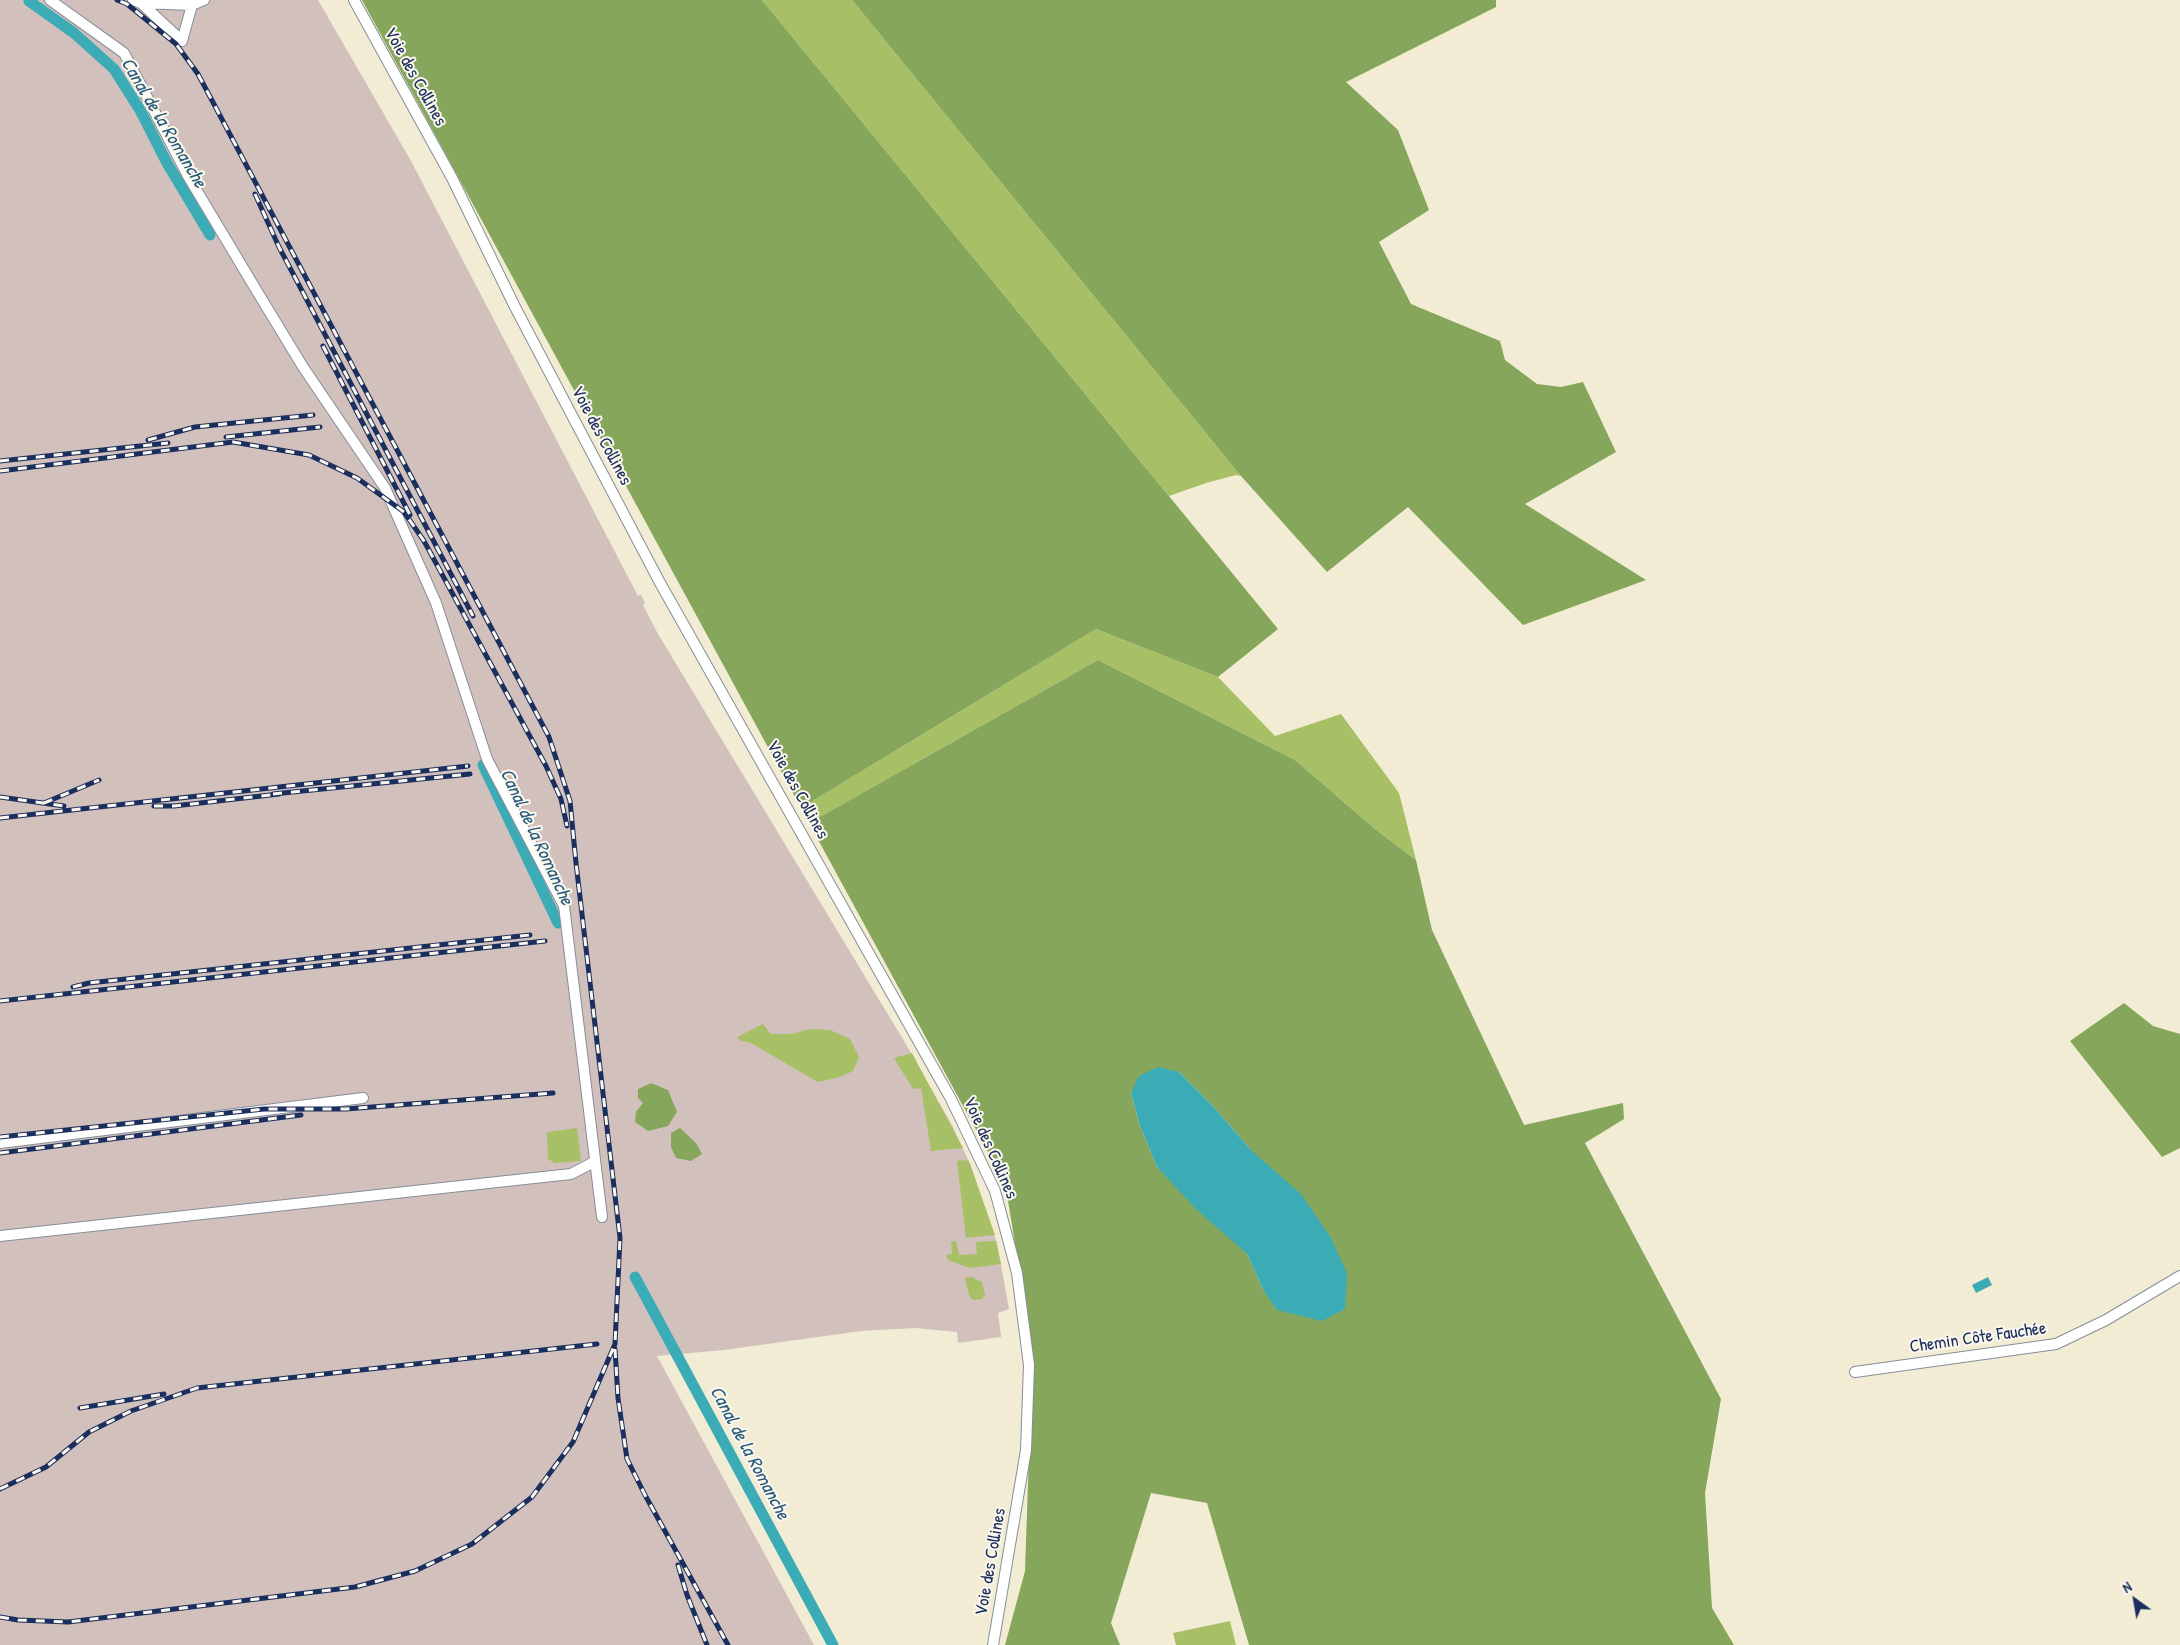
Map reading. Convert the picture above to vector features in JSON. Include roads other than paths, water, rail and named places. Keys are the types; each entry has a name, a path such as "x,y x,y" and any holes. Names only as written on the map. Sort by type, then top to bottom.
{"street":[{"path":"50,0 124,53 188,176 303,367 384,488 436,603 487,759 564,906 602,1217"},
{"path":"137,2 192,5 204,0"},
{"name":"Voie des Collines","path":"354,0 452,178 515,307 659,581 951,1099 994,1191 1017,1273 1029,1365 1026,1450 993,1645"},
{"path":"137,2 182,41 192,5"},
{"path":"0,1143 363,1098"},
{"path":"0,1236 571,1174 594,1162"},
{"name":"Chemin Côte Fauchée","path":"1855,1372 2056,1344 2106,1320 2180,1276"}],"water":[{"path":"1158,1067 1179,1072 1212,1105 1252,1151 1301,1194 1331,1238 1347,1273 1345,1309 1322,1321 1277,1310 1264,1291 1247,1254 1196,1209 1157,1167 1140,1126 1131,1093 1139,1076"},
{"path":"1988,1277 1992,1285 1976,1293 1972,1285"}],"waterway":[{"name":"Canal de la Romanche","path":"29,1 74,33 114,69 140,110 167,163 210,235"},
{"name":"Canal de la Romanche","path":"483,765 558,923"},
{"name":"Canal de la Romanche","path":"635,1277 833,1645"}],"railway":[{"path":"0,1617 18,1620 68,1622 355,1587 415,1571 472,1544 532,1497 573,1442 615,1344 620,1238 570,801 549,737 198,74 176,44 127,4 117,0"},
{"path":"255,194 279,247 473,616"},
{"path":"323,346 410,515"},
{"path":"148,440 195,427 313,415"},
{"path":"226,437 320,427"},
{"path":"0,471 233,442 309,455 357,478 404,512 424,541 546,766 561,799 567,826"},
{"path":"0,461 168,443"},
{"path":"0,818 468,766"},
{"path":"273,794 470,774"},
{"path":"44,803 99,780"},
{"path":"154,806 174,806 279,794"},
{"path":"0,797 64,806"},
{"path":"73,987 89,983 530,935"},
{"path":"0,1001 545,941"},
{"path":"0,1137 264,1109 346,1109 553,1093"},
{"path":"0,1153 301,1115"},
{"path":"0,1489 46,1467 89,1432 131,1411 197,1388 597,1344"},
{"path":"615,1349 618,1398 627,1459 728,1645"},
{"path":"80,1408 164,1394"},
{"path":"678,1565 687,1595 707,1645"}]}
